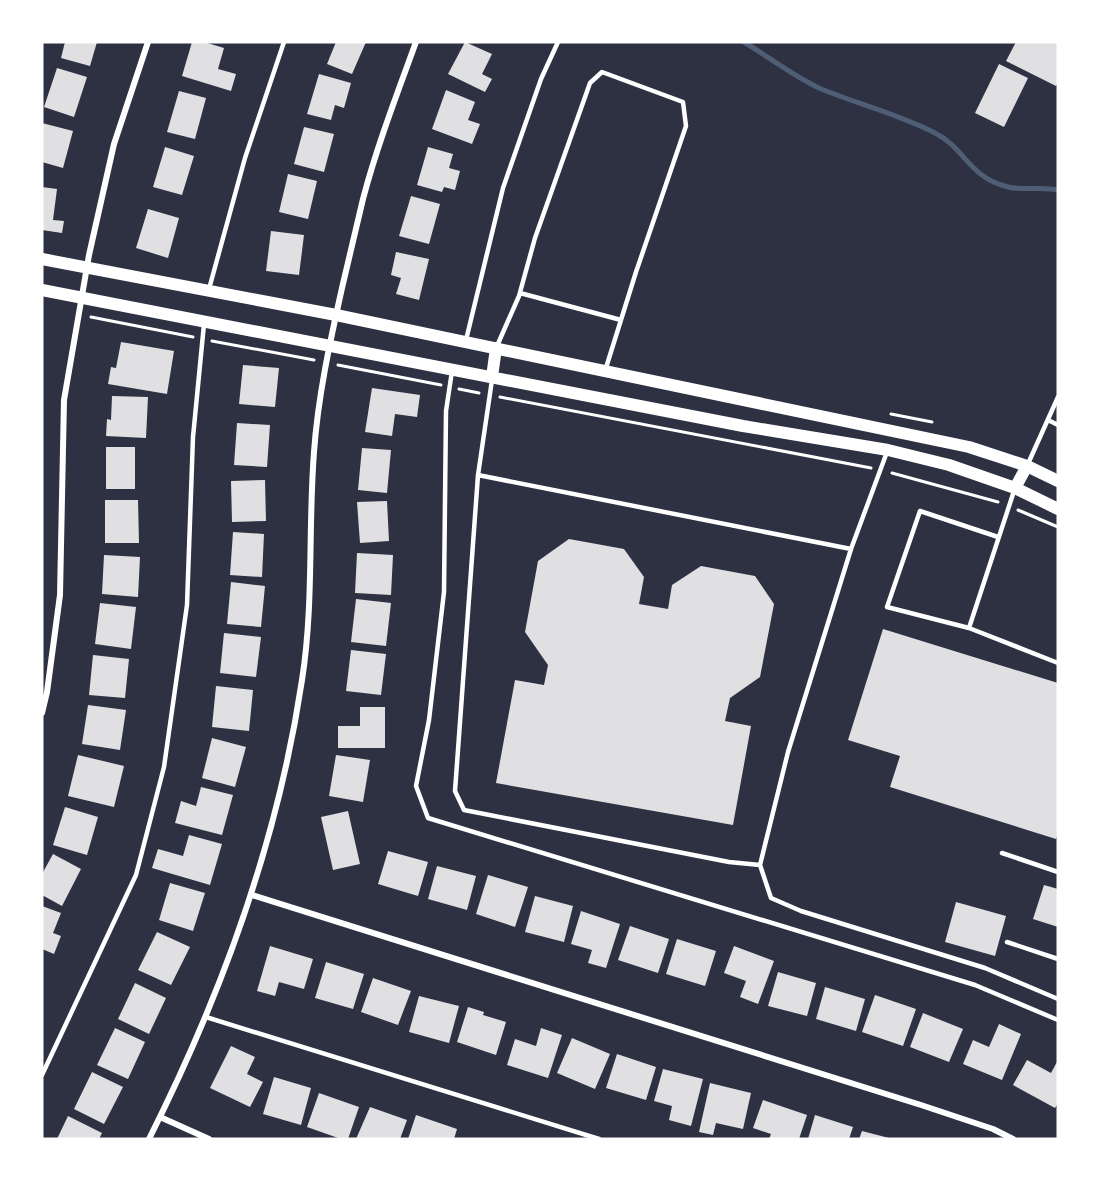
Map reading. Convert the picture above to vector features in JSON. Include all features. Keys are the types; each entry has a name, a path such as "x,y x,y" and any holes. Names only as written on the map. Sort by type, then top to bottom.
{"main road":[{"path":"42,259 336,315 969,447 1027,466 1058,481"},
{"path":"42,290 743,426 888,450 941,462 1015,488 1058,509"},
{"path":"492,377 496,348"},
{"path":"1015,488 1027,466"}],"street":[{"path":"42,713 60,595 64,400 81,298 114,144 148,42"},
{"path":"149,1139 218,989 252,895 277,807 303,679 310,606 314,452 329,345 364,197 390,112 416,42"},
{"path":"252,895 921,1105 993,1129 1013,1139"},
{"path":"160,1117 209,1139"}],"lane":[{"path":"209,290 245,158 284,42"},
{"path":"466,342 502,188 541,79 558,42"},
{"path":"496,348 520,293 535,238 590,83 602,72 683,102 686,126 605,371"},
{"path":"520,293 621,320"},
{"path":"42,1075 136,875 164,767 187,605 193,437 204,321"},
{"path":"452,369 446,411 444,592 429,720 416,786 428,818 975,985 1058,1020"},
{"path":"492,377 478,475 455,791 464,810 729,862 760,866"},
{"path":"1027,466 1058,398"},
{"path":"1047,420 1058,425"},
{"path":"888,450 851,549 788,752 760,866 771,898 801,911 985,968 1058,999"},
{"path":"478,475 851,549"},
{"path":"969,628 1015,488"},
{"path":"998,537 920,511 887,607 969,628 1058,663"},
{"path":"1002,853 1058,872"},
{"path":"1007,942 1058,959"},
{"path":"206,1017 599,1139"}],"path":[{"path":"78,314 880,470 962,491 1009,506 1058,527"}],"building":[{"path":"65,42 97,42 90,66 61,58"},
{"path":"192,42 204,42 224,48 218,69 236,74 231,91 182,76"},
{"path":"336,42 366,42 352,74 327,64"},
{"path":"465,42 492,54 482,74 492,79 485,92 448,74"},
{"path":"1016,42 1058,42 1058,83 1056,86 1006,61"},
{"path":"999,64 1028,78 1004,127 975,113"},
{"path":"57,68 87,77 74,117 44,107"},
{"path":"319,74 351,83 344,108 335,105 331,120 307,114"},
{"path":"446,90 475,102 468,120 480,124 472,144 432,129"},
{"path":"179,91 206,98 195,139 167,132"},
{"path":"42,123 73,131 63,168 42,162"},
{"path":"304,127 334,134 324,172 294,164"},
{"path":"165,147 194,156 182,195 153,187"},
{"path":"428,147 453,154 449,168 460,171 455,190 444,187 442,192 417,185"},
{"path":"288,174 317,181 308,219 279,212"},
{"path":"42,187 57,189 53,220 64,221 62,233 42,230"},
{"path":"411,196 440,204 429,244 399,236"},
{"path":"148,209 179,218 168,258 136,248"},
{"path":"271,231 304,235 299,275 266,271"},
{"path":"396,252 429,259 419,300 396,294 401,278 391,275"},
{"path":"121,342 174,351 167,394 108,384 111,367 116,368"},
{"path":"243,365 279,368 275,407 239,404"},
{"path":"372,388 420,395 417,417 395,414 392,436 365,432"},
{"path":"112,396 148,397 146,438 106,436 107,419 111,420"},
{"path":"237,423 270,425 267,467 234,465"},
{"path":"106,447 135,447 135,489 106,489"},
{"path":"362,448 391,450 387,493 358,490"},
{"path":"265,480 266,521 232,522 231,481"},
{"path":"105,500 138,500 139,543 105,543"},
{"path":"387,501 389,541 360,543 357,502"},
{"path":"233,532 264,534 262,577 230,575"},
{"path":"569,539 624,549 644,577 639,604 668,609 672,585 701,566 755,576 774,604 760,677 730,698 725,721 751,726 733,825 496,783 515,680 544,685 548,665 525,632 538,561"},
{"path":"357,553 393,555 391,595 355,593"},
{"path":"104,555 140,557 138,597 102,594"},
{"path":"231,582 265,586 261,627 227,624"},
{"path":"356,599 391,603 386,646 351,642"},
{"path":"100,603 136,607 131,649 95,644"},
{"path":"883,629 1058,683 1058,834 1056,839 890,787 900,756 848,740"},
{"path":"224,633 261,637 256,677 220,673"},
{"path":"351,650 386,654 381,695 346,691"},
{"path":"93,655 129,659 125,698 89,695"},
{"path":"216,686 253,690 249,731 212,727"},
{"path":"88,705 126,710 120,750 82,744"},
{"path":"360,707 385,707 385,748 338,748 338,726 360,726"},
{"path":"212,738 246,747 235,787 202,778"},
{"path":"78,755 124,766 114,807 68,796"},
{"path":"336,755 370,760 363,802 329,796"},
{"path":"201,787 233,795 222,835 175,823 181,801 196,806"},
{"path":"65,807 98,817 87,855 53,845"},
{"path":"348,811 360,864 333,870 321,817"},
{"path":"189,835 222,844 210,885 152,868 158,849 183,856"},
{"path":"388,851 428,862 418,896 378,884"},
{"path":"53,854 81,869 62,906 42,895 42,874"},
{"path":"437,866 476,876 467,910 428,899"},
{"path":"488,875 528,887 515,927 476,914"},
{"path":"170,883 205,893 193,931 159,920"},
{"path":"1044,885 1058,889 1058,927 1033,919"},
{"path":"535,896 573,906 564,942 525,932"},
{"path":"956,902 1006,916 995,956 945,942"},
{"path":"42,906 61,913 53,933 61,936 54,954 42,949"},
{"path":"581,911 620,924 606,968 588,963 592,950 571,944"},
{"path":"630,926 669,939 658,973 618,960"},
{"path":"157,932 190,947 171,985 138,970"},
{"path":"677,939 716,951 705,986 666,974"},
{"path":"270,946 313,959 304,989 279,982 275,996 257,991"},
{"path":"734,946 774,961 758,1004 740,997 746,981 724,973"},
{"path":"326,962 364,974 353,1009 315,998"},
{"path":"778,972 816,983 807,1016 768,1006"},
{"path":"373,978 411,991 398,1025 361,1012"},
{"path":"135,983 166,998 149,1034 118,1019"},
{"path":"825,987 865,999 856,1031 816,1019"},
{"path":"875,995 916,1009 903,1046 862,1032"},
{"path":"419,996 459,1006 449,1043 409,1032"},
{"path":"468,1007 484,1012 483,1015 506,1022 496,1055 457,1042"},
{"path":"923,1013 963,1029 949,1062 910,1047"},
{"path":"999,1024 1021,1034 1002,1080 963,1064 973,1040 989,1047"},
{"path":"115,1028 145,1042 128,1079 97,1065"},
{"path":"541,1028 562,1035 548,1078 507,1065 515,1039 536,1046"},
{"path":"572,1038 610,1054 595,1089 557,1073"},
{"path":"231,1046 255,1057 247,1074 263,1082 250,1107 210,1088"},
{"path":"617,1054 656,1067 646,1100 606,1088"},
{"path":"1027,1060 1051,1073 1058,1060 1058,1103 1055,1108 1013,1085"},
{"path":"663,1069 703,1079 691,1126 669,1120 672,1106 654,1101"},
{"path":"92,1072 123,1087 104,1124 74,1109"},
{"path":"274,1077 311,1088 301,1125 263,1114"},
{"path":"710,1083 751,1093 743,1129 716,1123 713,1135 699,1132"},
{"path":"319,1093 359,1107 348,1139 341,1139 307,1127"},
{"path":"763,1100 807,1115 799,1139 769,1139 771,1134 753,1128"},
{"path":"370,1107 407,1120 400,1139 356,1139"},
{"path":"416,1115 457,1129 454,1139 408,1139"},
{"path":"815,1115 853,1127 849,1139 808,1139"},
{"path":"68,1116 102,1133 99,1139 57,1139"},
{"path":"862,1131 889,1138 859,1139"}],"waterway":[{"path":"744,42 819,88 907,120 935,133 954,146 984,177 995,183 1014,188 1058,190"}]}
